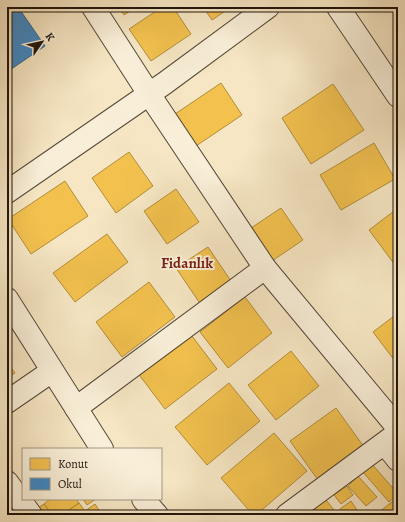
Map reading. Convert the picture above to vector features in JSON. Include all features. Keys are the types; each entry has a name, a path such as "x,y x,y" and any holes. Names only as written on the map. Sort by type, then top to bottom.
{"street":[{"path":"94,7 149,94 265,268 395,441 287,515"},
{"path":"7,192 149,94 268,7"},
{"path":"338,7 398,96"},
{"path":"76,408 265,268"},
{"path":"7,299 101,448"},
{"path":"7,402 52,371"},
{"path":"7,482 28,509"},
{"path":"144,500 157,515"}],"building: Konut":[{"path":"119,7 136,7 124,15"},
{"path":"162,7 173,7 191,34 151,61 129,29"},
{"path":"203,7 231,7 212,20"},
{"path":"221,83 242,115 196,146 175,114"},
{"path":"333,84 364,130 311,164 282,118"},
{"path":"374,143 395,179 341,210 320,175"},
{"path":"129,152 153,186 116,213 92,178"},
{"path":"65,181 88,216 31,254 8,219"},
{"path":"176,189 199,222 167,244 144,211"},
{"path":"281,208 303,240 272,261 251,228"},
{"path":"398,208 398,269 369,230"},
{"path":"107,234 128,262 75,302 53,273"},
{"path":"208,247 233,284 201,305 176,268"},
{"path":"149,282 175,317 122,357 96,322"},
{"path":"245,297 272,333 228,368 200,332"},
{"path":"398,313 398,365 373,332"},
{"path":"189,332 217,369 165,409 137,372"},
{"path":"291,351 319,386 276,420 248,385"},
{"path":"7,362 15,373 7,378"},
{"path":"229,383 260,421 207,465 175,427"},
{"path":"336,408 364,447 318,480 290,441"},
{"path":"274,433 307,471 256,515 253,515 221,478"},
{"path":"371,463 398,494 389,502 362,471"},
{"path":"358,476 377,497 366,506 348,486"},
{"path":"347,486 353,495 341,504 334,495"},
{"path":"322,495 338,515 298,515"},
{"path":"398,497 398,515 380,515 378,513"},
{"path":"49,500 77,500 79,503 62,515 52,515 44,504"},
{"path":"84,500 94,500 87,505"},
{"path":"351,501 359,513 356,515 344,515 340,509"},
{"path":"79,503 85,511 79,515 62,515"},
{"path":"44,504 52,515 40,515 36,509"},
{"path":"95,504 102,515 79,515 85,511"}],"building: Okul":[{"path":"7,7 18,7 45,46 7,72"}],"district":[{"name":"Fidanlık","path":"187,263"}]}
